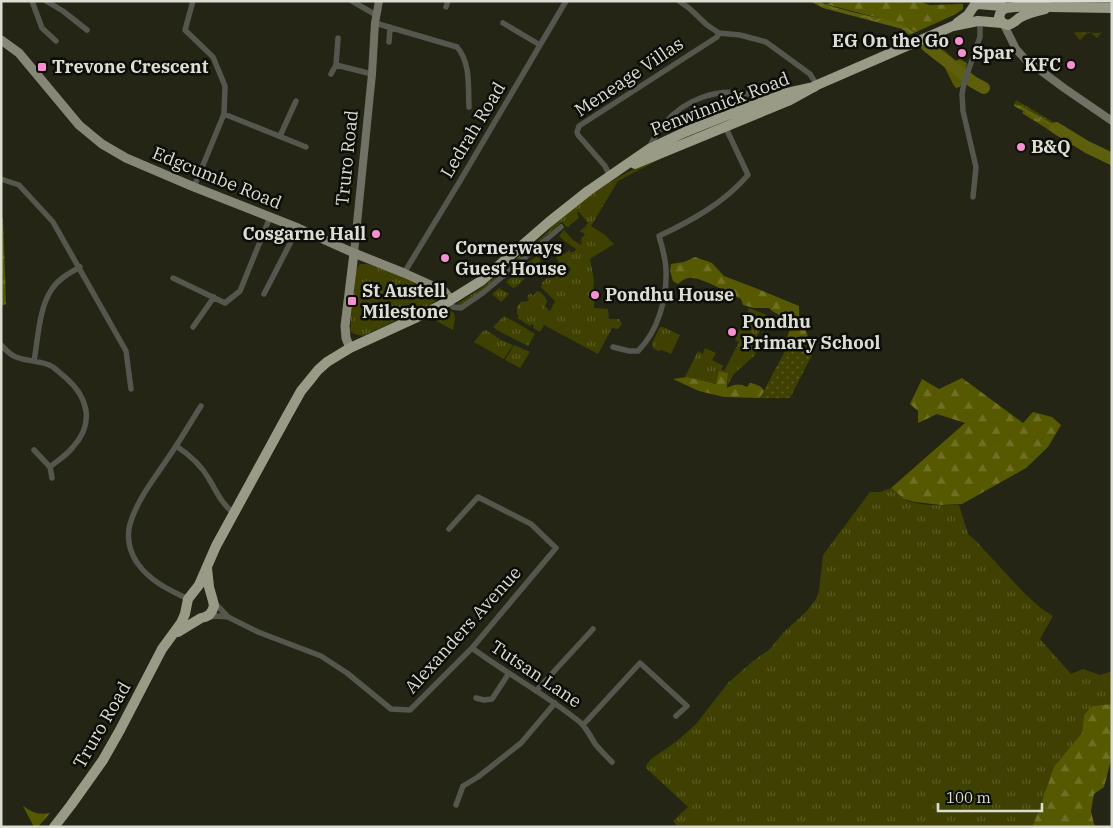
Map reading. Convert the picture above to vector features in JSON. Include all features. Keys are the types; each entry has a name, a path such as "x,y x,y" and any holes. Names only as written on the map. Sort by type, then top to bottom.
{"highway":[{"path":"952,26 986,19 989,14 988,9 978,5"},
{"path":"978,5 973,17 980,21 1008,25 1035,11 1051,7"},
{"path":"952,26 978,5 1001,6 1016,11 1016,21"},
{"path":"1002,23 999,14 1003,9 1020,6 1112,8"},
{"name":"Penwinnick Road","path":"374,336 424,314 481,281 588,191 649,149 686,132 788,101 816,86 952,26"},
{"name":"Penwinnick Road","path":"613,174 768,100 816,86"},
{"name":"Truro Road","path":"54,827 103,760 162,649 181,623 189,600 199,585 216,546 287,416 306,386 318,370 327,362 374,336"},
{"path":"207,564 207,575 212,599 212,611 203,618 192,615 189,600 195,592 206,593 212,599"},
{"name":"Truro Road","path":"173,636 203,618"}],"main road":[{"name":"Truro Road","path":"350,348 346,338 345,326 379,1"},
{"path":"1016,21 1014,35 1016,49"},
{"path":"1002,23 1016,49 1025,59 1112,121"},
{"name":"Edgcumbe Road","path":"1,40 18,53 79,125 102,144 126,158 404,273 444,291 450,300"}],"street":[{"path":"32,1 42,28 56,41"},
{"path":"46,1 63,10 86,30"},
{"path":"193,1 185,30 213,57 225,86 224,114 194,187"},
{"path":"352,1 390,28 457,47 466,66 469,107"},
{"name":"Ledrah Road","path":"404,273 566,1"},
{"path":"679,1 707,25 719,32 766,42 810,74 816,86"},
{"path":"972,197 976,167 962,104 962,94 980,37 980,21"},
{"path":"503,23 540,45"},
{"path":"388,42 390,28"},
{"name":"Meneage Villas","path":"613,174 578,135 577,129 579,126 717,37 719,32"},
{"path":"331,74 336,65 338,38"},
{"path":"336,65 372,74"},
{"path":"649,149 659,130 669,119 681,108 696,99 734,92 768,100"},
{"path":"280,136 296,101"},
{"path":"224,114 306,147"},
{"path":"614,348 638,351 652,335 662,308 666,283 665,258 659,236 688,222 712,207 730,194 748,176 724,122"},
{"path":"1,179 19,185 53,222 126,351 131,389"},
{"path":"173,278 225,303 240,290 270,217"},
{"path":"450,300 453,307 462,308 562,227"},
{"path":"264,294 298,228"},
{"path":"503,262 511,270"},
{"path":"34,361 43,304 52,288 64,277 80,267"},
{"path":"193,327 214,297"},
{"path":"1,345 16,357 46,364 54,368 67,378 82,396 87,420 81,436 73,448 50,467"},
{"path":"189,600 170,591 151,578 138,564 131,552 129,542 130,524 146,489 201,406"},
{"path":"176,446 194,459 223,504 234,514"},
{"path":"34,450 50,467 52,478"},
{"name":"Alexanders Avenue","path":"203,618 228,617 258,632 320,656 347,674 391,709 410,710 472,648 556,548 531,524 478,497 449,529"},
{"name":"Alexanders Avenue","path":"212,599 228,617"},
{"path":"536,691 593,630"},
{"name":"Tutsan Lane","path":"472,648 493,664 555,703 583,725 598,747 612,762"},
{"name":"Tutsan Lane","path":"583,725 640,663 687,706 676,716"},
{"path":"476,698 492,699 509,673"},
{"path":"456,805 462,786 478,777 521,743 555,703"}],"green space":[{"path":"837,1 918,1 930,5 963,4 963,9 916,32 875,17 825,4"},
{"path":"1102,32 1097,38 1091,33 1087,33 1080,40 1074,33"},
{"path":"937,48 942,48 956,61 951,63 935,51"},
{"path":"960,59 967,63 965,74 951,63"},
{"path":"949,65 964,78 960,87 956,88 945,68"},
{"path":"1016,100 1072,133 1014,104"},
{"path":"1024,111 1070,137 1068,142 1022,113"},
{"path":"685,146 618,181 591,226 605,235 614,244 590,259 594,280 593,293 589,294 588,298 594,299 594,308 608,309 609,319 619,319 622,324 618,329 612,328 598,354 544,325 540,332 533,328 532,324 530,326 517,318 519,316 517,314 517,306 521,302 528,301 527,297 530,293 533,296 537,291 545,297 547,301 545,307 550,311 555,301 541,287 541,284 548,277 550,278 557,268 568,275 571,268 559,264 556,258 561,251 565,254 569,250 571,253 576,250 559,236 564,230 573,240 581,245 581,238 585,235 580,231 588,223 578,211 579,218 569,227 562,222 512,265 510,264 579,203 608,183 629,171"},
{"path":"1,218 3,218 6,304 1,306"},
{"path":"537,256 540,258 541,263 529,272 524,265"},
{"path":"695,257 712,263 724,276 799,306 799,315 814,351 786,349 785,344 791,326 787,320 769,308 754,308 743,305 741,299 699,279 688,278 678,284 673,281 670,271 671,264 684,262"},
{"path":"360,264 368,264 432,287 436,300 432,304 363,336 354,334 350,331 355,270"},
{"path":"504,269 503,273 481,291 461,305 457,304 480,289"},
{"path":"521,269 527,276 513,288 506,282"},
{"path":"499,288 509,294 501,302 492,294"},
{"path":"749,308 767,315 752,347 756,351 755,355 734,374 728,384 728,373 720,371 716,384 685,377 698,351 703,354 705,348 716,353 712,360 724,366 721,369 724,371 739,342 735,340"},
{"path":"449,310 454,313 453,330 433,319"},
{"path":"504,316 535,334 528,346 493,327"},
{"path":"660,327 680,335 671,354 653,348 652,343"},
{"path":"486,330 513,345 504,359 474,342"},
{"path":"808,337 814,351 790,398 760,398 786,349"},
{"path":"514,345 530,352 520,368 505,360"},
{"path":"719,371 728,373 727,388 737,384 747,387 750,383 760,386 764,391 760,398 724,397 699,391 673,379 687,377 716,384"},
{"path":"962,378 1023,423 1033,412 1052,417 1061,425 1048,447 1026,468 962,504 941,505 904,499 891,488 965,423 937,414 918,423 918,411 910,404 922,379 939,389"},
{"path":"891,488 910,502 931,505 959,505 968,534 1025,594 1053,616 1040,639 1071,674 1083,669 1100,675 1112,671 1112,704 1092,706 1084,715 1082,733 1032,827 678,827 673,821 688,807 646,768 647,764 696,724 728,683 770,649 784,632 806,612 816,599 819,591 823,555 870,492 880,492"},
{"path":"1112,704 1112,756 1104,787 1094,794 1091,811 1096,827 1032,827 1054,767 1082,733 1084,715 1092,706"},
{"path":"23,806 36,813 50,813 38,827 34,827"}],"water":[{"path":"810,1 818,1 830,6 880,18 905,26 916,32 909,35 902,29 823,8"},
{"path":"934,52 965,74 964,78"},
{"path":"1014,104 1071,134 1070,137 1014,106"}],"waterway":[{"path":"927,46 973,82 984,88"},
{"path":"1056,128 1087,147 1112,159"}],"place":[{"name":"EG On the Go","path":"959,41"},
{"name":"Spar","path":"962,53"},
{"name":"KFC","path":"1071,65"},
{"name":"Trevone Crescent","path":"42,67"},
{"name":"B&Q","path":"1021,147"},
{"name":"Cosgarne Hall","path":"376,234"},
{"name":"Cornerways Guest House","path":"445,258"},
{"name":"Pondhu House","path":"595,295"},
{"name":"St Austell Milestone","path":"352,301"},
{"name":"Pondhu Primary School","path":"732,332"}]}
